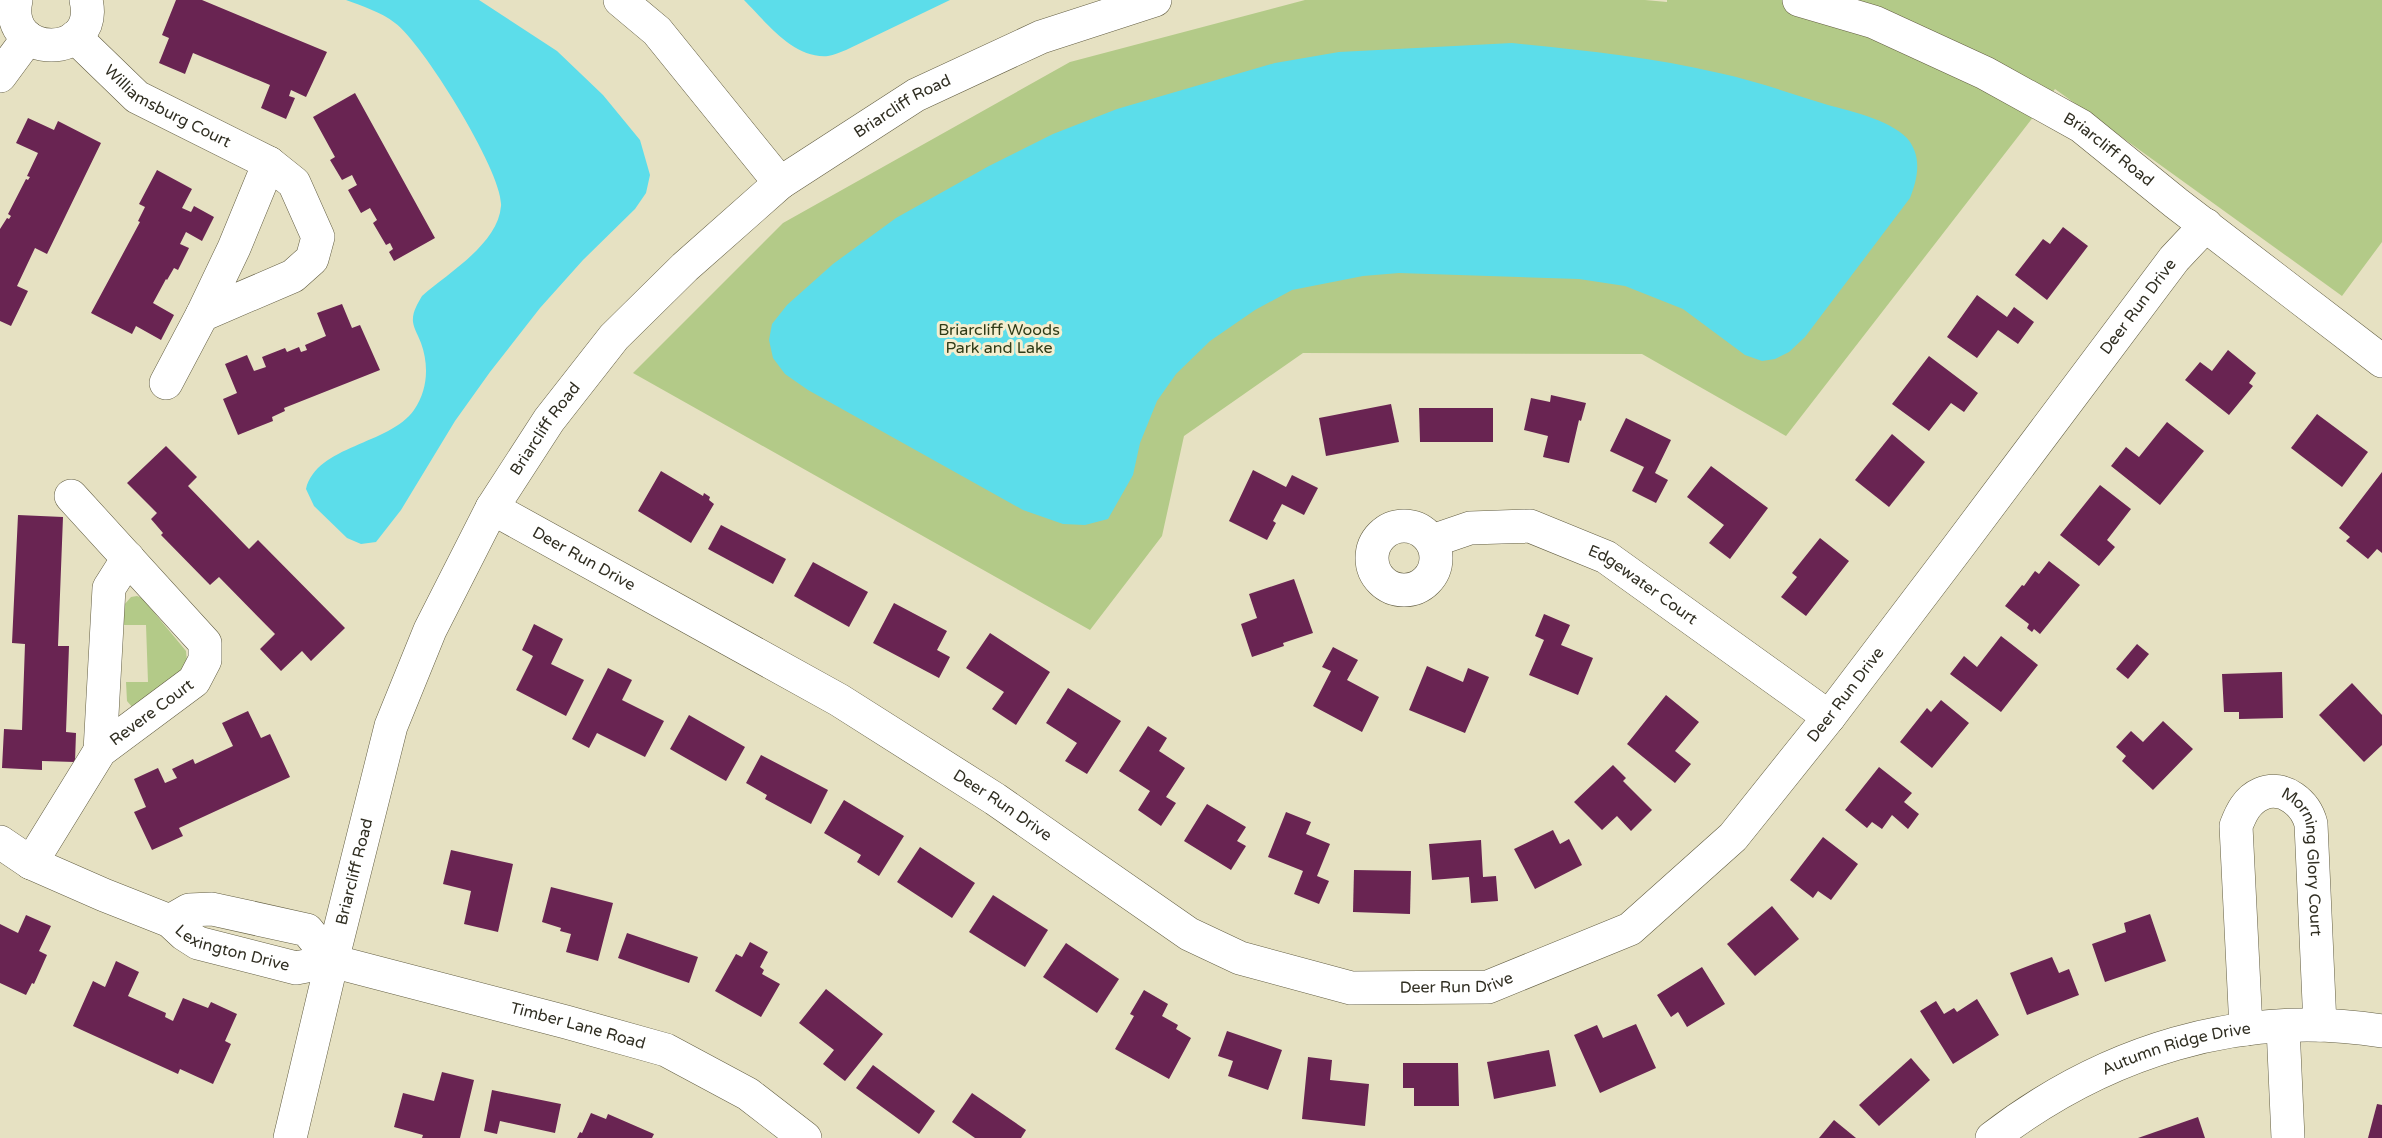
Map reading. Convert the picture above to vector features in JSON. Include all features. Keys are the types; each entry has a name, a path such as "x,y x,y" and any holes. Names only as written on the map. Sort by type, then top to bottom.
{"street":[{"path":"16,0 16,21 28,38 49,46 66,43 75,37 86,22 86,0"},
{"path":"620,0 657,31 780,183"},
{"name":"Briarcliff Road","path":"290,1138 391,726 430,630 492,508 549,420 614,337 685,267 780,183 916,95 1041,37 1155,0"},
{"name":"Briarcliff Road","path":"1799,0 1874,22 1985,73 2081,126 2382,361"},
{"name":"Williamsburg Court","path":"75,37 137,97 269,163 294,183 318,237 312,259 293,276 202,315"},
{"path":"0,76 28,38"},
{"path":"165,383 202,315 234,248 269,163"},
{"name":"Deer Run Drive","path":"492,508 839,700 995,799 1189,934 1240,958 1351,988 1488,987 1629,929 1733,837 1829,717 2174,259 2206,225"},
{"name":"Revere Court","path":"31,863 100,751 194,681 205,660 205,643 71,496"},
{"name":"Edgewater Court","path":"1432,541 1470,528 1530,526 1606,557 1829,717"},
{"name":"Revere Court","path":"100,751 109,588 128,558"},
{"name":"Morning Glory Court","path":"2247,1029 2236,826 2241,811 2251,801 2262,793 2277,792 2300,802 2308,813 2311,824 2320,1025"},
{"name":"Lexington Drive","path":"0,842 31,863 104,896 170,921 198,943 292,967 332,961"},
{"name":"Timber Lane Road","path":"332,961 666,1050 748,1094 805,1138"},
{"name":"Autumn Ridge Drive","path":"1992,1138 2047,1099 2091,1075 2136,1056 2173,1045 2247,1029 2320,1025 2382,1031"},
{"path":"2283,1027 2288,1138"}],"green space":[{"name":"Briarcliff Woods Park and Lake","path":"1305,0 1645,0 1667,2 1667,0 2382,0 2382,242 2342,296 2055,89 1786,436 1642,354 1303,353 1184,436 1162,536 1090,630 633,373 783,223 1070,62"},
{"path":"131,597 142,598 186,651 187,662 184,674 133,708 127,701 126,682 148,682 146,625 124,625 124,605"}],"water":[{"path":"346,0 479,0 557,51 603,95 640,140 650,175 646,193 635,209 583,260 540,308 490,372 455,421 401,510 376,542 361,544 347,538 314,506 306,489 313,474 324,463 388,431 403,422 414,410 422,394 426,369 424,351 414,327 413,315 422,296 482,245 498,220 501,206 490,167 476,139 423,55 390,19"},
{"path":"744,0 950,0 846,50 828,56 803,52 792,45 771,28"},
{"path":"1512,43 1693,67 1747,80 1873,118 1904,135 1914,149 1917,170 1910,198 1805,337 1789,352 1775,359 1762,361 1745,355 1683,309 1625,286 1579,279 1399,273 1363,276 1292,290 1255,310 1210,341 1176,374 1157,401 1140,443 1133,475 1108,519 1085,525 1063,524 1023,510 808,390 785,374 773,358 769,340 772,324 787,305 833,264 896,218 989,166 1053,134 1117,109 1275,63 1339,52"}],"building":[{"path":"176,0 202,0 327,52 306,97 291,90 289,96 295,98 286,119 261,108 270,85 193,53 185,74 159,63 169,38 162,35"},
{"path":"355,93 435,238 394,261 389,252 393,249 390,243 386,245 373,223 377,220 370,208 361,213 348,190 357,185 352,175 342,180 330,160 335,157 313,117"},
{"path":"28,118 54,130 58,121 101,143 47,254 35,248 17,286 28,291 11,326 0,321 0,229 11,216 8,214 26,179 30,177 27,176 38,153 16,143"},
{"path":"157,170 192,189 182,208 191,212 194,206 214,217 202,241 186,232 180,244 189,248 178,270 174,268 153,303 174,315 161,340 136,326 132,334 91,313 140,222 138,221 145,207 139,204"},
{"path":"2063,227 2088,246 2047,300 2015,275 2043,239 2050,244"},
{"path":"1977,295 2007,317 2014,307 2034,322 2018,344 1998,330 1977,358 1947,337"},
{"path":"342,304 352,328 360,325 380,370 284,408 285,411 272,417 273,421 238,435 223,399 237,393 225,364 247,355 254,371 266,367 262,357 285,348 287,352 299,347 301,352 307,350 305,345 326,336 317,313"},
{"path":"2228,350 2256,373 2249,383 2253,386 2229,415 2185,380 2200,362 2212,371"},
{"path":"1929,356 1978,393 1964,412 1951,403 1929,431 1892,404"},
{"path":"1551,395 1586,403 1581,421 1579,420 1569,463 1543,457 1548,436 1524,430 1531,398 1550,402"},
{"path":"1391,404 1399,442 1326,456 1319,418"},
{"path":"1419,408 1493,408 1493,442 1420,442"},
{"path":"2317,414 2368,452 2342,487 2291,448"},
{"path":"1626,418 1671,440 1655,473 1668,480 1656,503 1632,491 1644,467 1610,451"},
{"path":"2167,422 2204,451 2160,505 2111,466 2126,447 2139,457"},
{"path":"1892,434 1925,462 1889,507 1855,480"},
{"path":"166,446 197,477 188,486 249,549 258,540 345,628 311,661 302,651 281,671 260,649 275,634 219,577 210,585 161,535 163,533 151,519 157,513 127,483"},
{"path":"1711,466 1768,508 1730,559 1709,543 1724,525 1687,497"},
{"path":"1253,470 1286,487 1292,475 1318,488 1304,515 1282,504 1267,540 1229,521"},
{"path":"661,471 703,496 704,493 714,504 691,543 638,511"},
{"path":"2382,472 2382,553 2377,549 2368,559 2346,541 2350,537 2339,528"},
{"path":"2100,485 2131,509 2107,540 2115,547 2099,566 2060,535"},
{"path":"18,515 63,517 58,646 69,646 66,732 76,733 75,762 42,761 42,770 2,768 4,729 22,730 25,644 12,643"},
{"path":"721,525 786,559 773,584 708,549"},
{"path":"1820,538 1849,561 1806,616 1781,597 1797,577 1792,573"},
{"path":"2049,561 2080,585 2040,634 2034,629 2032,632 2027,628 2029,624 2005,606 2035,571 2039,574"},
{"path":"813,562 868,592 849,627 794,596"},
{"path":"1294,579 1313,633 1252,657 1241,624 1257,618 1249,594"},
{"path":"894,603 947,631 937,650 950,657 939,678 873,643"},
{"path":"1544,614 1570,625 1561,645 1593,658 1578,695 1529,675 1544,640 1535,636"},
{"path":"534,624 563,639 551,664 584,680 566,716 516,690 533,656 522,650"},
{"path":"990,633 1050,672 1016,725 992,709 1004,692 966,668"},
{"path":"2001,636 2038,665 2001,712 1950,674 1964,656 1977,667"},
{"path":"2137,644 2149,654 2128,679 2116,669"},
{"path":"1333,647 1358,660 1347,680 1379,697 1362,732 1313,706 1331,671 1322,667"},
{"path":"1427,666 1463,682 1468,668 1489,677 1465,733 1409,710"},
{"path":"608,668 632,680 622,700 664,721 645,757 597,733 589,748 572,739"},
{"path":"2282,672 2283,718 2239,719 2239,712 2224,712 2222,674"},
{"path":"2352,683 2382,715 2382,745 2364,762 2319,715"},
{"path":"1068,688 1121,721 1087,774 1065,761 1077,743 1046,723"},
{"path":"1666,695 1699,722 1675,751 1691,764 1675,783 1627,744"},
{"path":"1941,700 1969,723 1932,768 1900,742 1927,708 1931,712"},
{"path":"248,711 261,738 270,734 290,777 179,828 183,836 152,850 134,812 146,807 134,779 158,768 165,783 177,778 172,769 193,759 195,764 233,746 222,723"},
{"path":"689,715 745,747 726,781 670,749"},
{"path":"2163,721 2193,749 2153,790 2122,761 2126,756 2116,747 2131,731 2143,742"},
{"path":"1148,726 1167,738 1159,751 1185,768 1166,797 1176,803 1161,826 1138,810 1150,791 1119,771"},
{"path":"761,755 828,790 811,824 765,799 767,795 746,783"},
{"path":"1613,765 1626,778 1623,781 1652,810 1631,831 1617,816 1602,830 1574,802"},
{"path":"1879,767 1912,793 1904,802 1919,814 1908,829 1892,815 1882,829 1872,822 1867,828 1845,810"},
{"path":"844,800 904,836 879,876 857,862 861,855 824,833"},
{"path":"1207,804 1246,827 1237,841 1246,846 1231,870 1184,841"},
{"path":"1286,812 1311,822 1306,834 1330,844 1317,876 1329,881 1319,904 1294,894 1303,871 1268,857"},
{"path":"1553,830 1560,844 1569,839 1582,865 1535,889 1514,849"},
{"path":"1823,837 1858,864 1831,900 1818,891 1813,898 1790,880"},
{"path":"1481,840 1483,877 1496,876 1498,901 1471,903 1469,877 1432,880 1429,844"},
{"path":"920,847 975,883 952,918 897,882"},
{"path":"451,850 513,864 498,932 464,924 471,891 443,884"},
{"path":"1354,870 1411,871 1410,914 1353,912"},
{"path":"551,887 613,903 598,961 566,952 571,934 542,922"},
{"path":"993,895 1048,930 1025,967 969,932"},
{"path":"1772,906 1799,939 1755,976 1727,944"},
{"path":"2150,914 2166,961 2105,982 2092,944 2126,932 2124,923"},
{"path":"26,915 51,926 39,951 47,955 34,984 32,983 26,995 0,983 0,924 18,933"},
{"path":"627,933 698,957 689,983 618,958"},
{"path":"750,942 768,952 760,967 764,970 762,974 780,984 761,1017 715,991 736,954 742,957"},
{"path":"1066,943 1119,979 1097,1013 1043,977"},
{"path":"2052,957 2059,973 2069,969 2079,995 2027,1015 2010,973"},
{"path":"116,961 139,972 128,996 166,1013 165,1017 173,1021 183,998 208,1008 211,1002 237,1014 225,1041 231,1044 213,1084 180,1069 178,1074 73,1026 93,981 105,987"},
{"path":"1702,967 1725,1004 1687,1027 1678,1012 1671,1017 1657,995"},
{"path":"826,989 883,1034 845,1081 823,1064 834,1050 799,1023"},
{"path":"1144,990 1168,1004 1162,1016 1178,1025 1176,1029 1191,1038 1169,1079 1115,1049 1134,1016 1130,1014"},
{"path":"1977,999 1999,1035 1953,1064 1920,1011 1936,1001 1944,1014 1954,1008 1957,1012"},
{"path":"1636,1024 1656,1068 1600,1093 1574,1035 1597,1025 1603,1038"},
{"path":"1227,1031 1282,1050 1268,1090 1228,1076 1233,1061 1218,1056"},
{"path":"1549,1050 1556,1086 1494,1099 1487,1062"},
{"path":"1308,1057 1332,1060 1330,1080 1369,1084 1365,1126 1302,1119"},
{"path":"1911,1058 1930,1080 1879,1126 1859,1105"},
{"path":"1403,1063 1458,1063 1459,1106 1414,1106 1414,1088 1403,1088"},
{"path":"873,1065 935,1111 919,1134 856,1088"},
{"path":"442,1072 474,1080 460,1138 422,1138 423,1135 394,1127 403,1093 434,1101"},
{"path":"492,1090 561,1104 555,1133 500,1121 497,1134 484,1131"},
{"path":"972,1093 1026,1130 1021,1138 975,1138 952,1122"},
{"path":"2377,1104 2382,1105 2382,1138 2368,1138"},
{"path":"591,1113 606,1119 608,1114 654,1134 652,1138 577,1138 580,1132 582,1133"},
{"path":"2198,1117 2205,1138 2138,1138"},
{"path":"1834,1120 1856,1138 1819,1138"}]}
